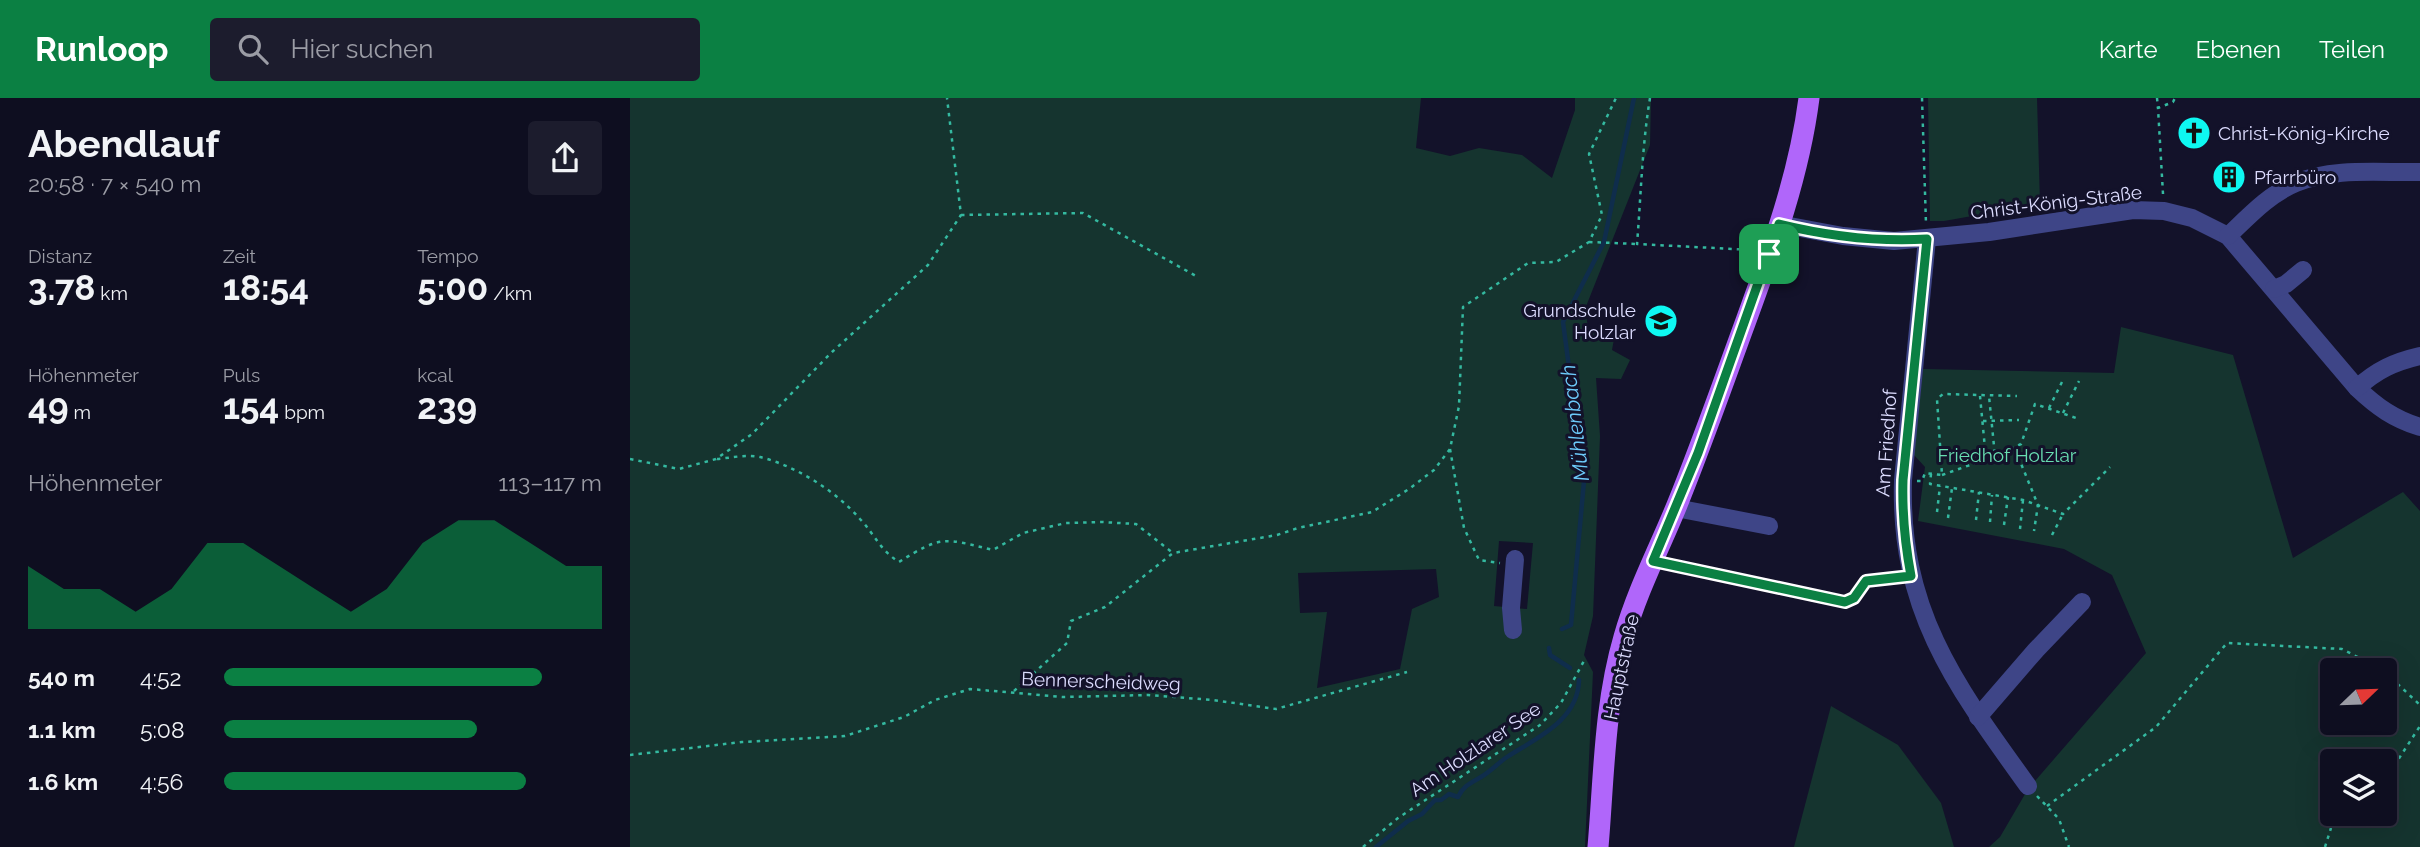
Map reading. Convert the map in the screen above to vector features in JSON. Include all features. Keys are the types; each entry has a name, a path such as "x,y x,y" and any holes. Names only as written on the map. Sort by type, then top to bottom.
{"main road":[{"name":"Hauptstraße","path":"1598,847 1607,734 1616,669 1634,603 1676,508 1769,254 1794,178 1809,98"}],"street":[{"path":"2228,236 2270,198 2308,179 2339,174 2420,172"},
{"name":"Christ-König-Straße","path":"1779,224 1843,236 1894,241 1989,232 2133,210 2164,211 2192,218 2228,236 2357,388 2379,409 2402,421 2420,426"},
{"name":"Am Friedhof","path":"1927,239 1903,480 1905,545 1911,576 1928,628 1950,673 2028,786"},
{"path":"2274,289 2286,284 2303,270"},
{"path":"2357,388 2389,364 2420,356"},
{"path":"1676,508 1769,526"},
{"path":"1513,630 1511,608 1515,562"},
{"path":"1978,717 2082,602"}],"path":[{"path":"716,459 752,434 832,352 928,265 961,215 947,98"},
{"path":"1589,242 1602,215 1589,154 1616,98"},
{"path":"1637,244 1644,167 1644,133 1650,98"},
{"path":"1923,98 1927,239"},
{"path":"2157,98 2164,211"},
{"path":"2158,108 2173,102 2175,98"},
{"path":"961,215 1083,213 1196,276"},
{"path":"1515,562 1479,560 1464,528 1450,449 1459,406 1463,307 1528,263 1556,262 1589,242 1760,250 1769,254"},
{"path":"2049,408 2064,378"},
{"path":"2063,413 2079,381"},
{"path":"1942,475 1937,399 1943,394 2017,396"},
{"path":"1980,396 1986,459"},
{"path":"1989,396 1995,456"},
{"path":"1925,473 1942,475 2015,449 2021,444 2035,404 2080,419"},
{"path":"1983,421 2019,420"},
{"path":"1014,691 1067,642 1072,621 1105,607 1173,554 1278,535 1373,512 1434,470 1450,449"},
{"path":"2015,449 2038,505 2034,531"},
{"path":"630,458 680,469 716,459 758,456 792,469 826,489 860,518 885,553 899,562 936,541 955,541 993,550 1023,533 1066,523 1136,524 1173,554"},
{"path":"2052,535 2063,514 2110,467"},
{"path":"1931,474 1930,484 2023,499 2063,514"},
{"path":"1937,512 1940,486"},
{"path":"1948,518 1952,488"},
{"path":"1976,520 1979,492"},
{"path":"1990,522 1993,495"},
{"path":"2004,525 2008,497"},
{"path":"2020,529 2023,499"},
{"path":"1653,561 1845,602 1854,598 1866,581 1911,576"},
{"path":"2047,806 2156,727 2227,643 2342,649 2359,658"},
{"name":"Am Holzlarer See","path":"1363,847 1398,818 1540,724 1561,703 1585,659"},
{"name":"Bennerscheidweg","path":"630,755 742,742 845,736 904,717 935,700 970,689 1063,697 1148,695 1276,709 1407,672"},
{"path":"2398,684 2420,705"},
{"path":"2397,761 2420,726"},
{"path":"2028,786 2059,819 2069,847"},
{"path":"2325,847 2335,826"}],"green space":[{"path":"630,98 1421,98 1416,148 1450,156 1479,148 1522,155 1552,178 1575,110 1575,98 1651,98 1650,145 1585,309 1589,333 1592,331 1614,339 1612,350 1630,360 1621,379 1596,378 1600,436 1593,616 1584,655 1593,672 1585,847 630,847","holes":["1499,541 1533,543 1527,609 1494,606","1436,569 1439,597 1412,609 1400,669 1317,688 1327,612 1300,613 1298,573"]},
{"path":"1928,98 2037,98 2040,204 1944,221 1930,221"},
{"name":"Friedhof Holzlar","path":"2121,327 2233,355 2293,558 2403,492 2420,511 2420,847 1989,847 2000,837 2028,789 2146,653 2112,575 2064,549 1918,521 1925,467 1914,455 1923,369 2114,373"},
{"path":"1831,706 1898,745 1941,803 1954,847 1794,847"}],"waterway":[{"name":"Mühlenbach","path":"1562,629 1571,625 1584,481 1563,322 1604,242 1634,98"},
{"name":"Mühlenbach","path":"1549,648 1550,655 1570,668"},
{"name":"Mühlenbach","path":"1376,847 1408,821 1422,814 1435,800 1441,800 1449,794 1458,797 1468,785 1553,727 1571,707 1579,680"}],"place":[{"name":"Christ-König-Kirche","path":"2194,133"},
{"name":"Pfarrbüro","path":"2229,177"},
{"name":"Grundschule Holzlar","path":"1661,321"}],"route":[{"path":"1779,224 1843,236 1894,241 1927,239 1903,480 1902,510 1911,576 1866,581 1854,598 1845,602 1653,561 1698,453 1769,254 1779,224"}]}
